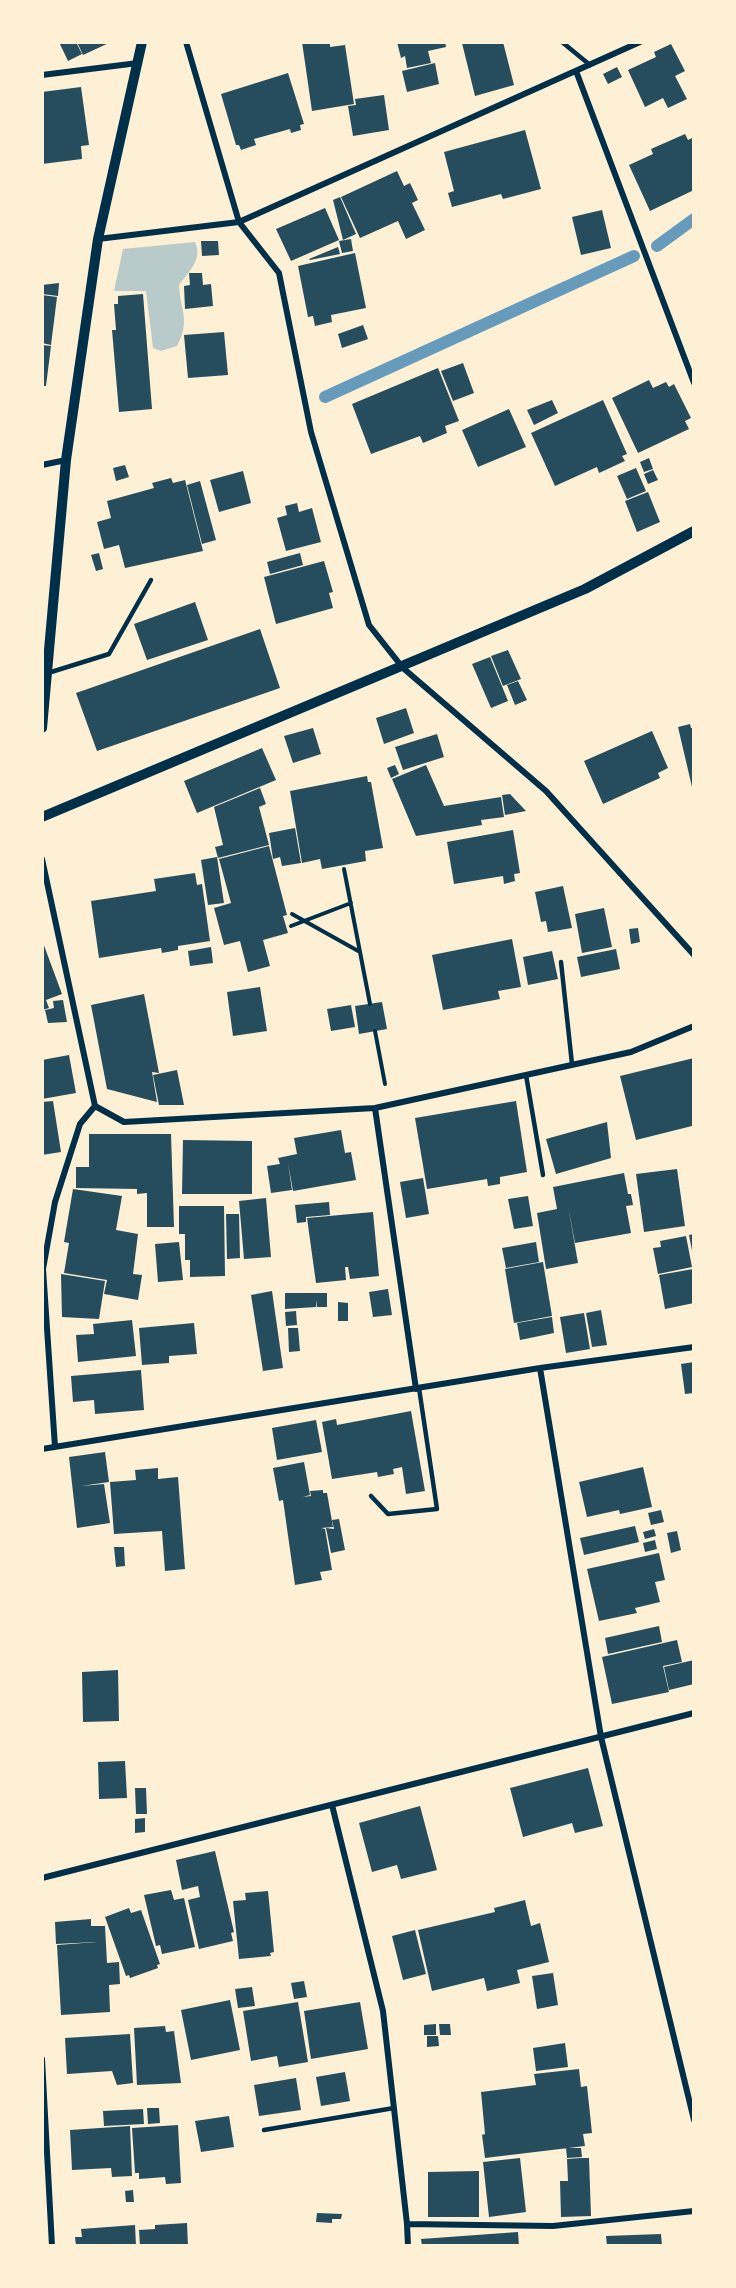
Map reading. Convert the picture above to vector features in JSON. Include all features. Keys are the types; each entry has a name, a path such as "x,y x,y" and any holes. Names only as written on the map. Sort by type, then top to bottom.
{"street":[{"path":"43,721 66,460 98,238 142,42"},
{"path":"186,42 239,222 279,273 311,432 369,625 403,668 546,791 694,955"},
{"path":"98,238 239,222 640,42"},
{"path":"42,75 138,63"},
{"path":"576,71 694,383"},
{"path":"42,465 66,460"},
{"path":"42,817 403,668 585,589 694,531"},
{"path":"42,859 95,1106 124,1122 375,1108 631,1052 694,1026"},
{"path":"55,1447 43,1269 55,1202 80,1124 95,1106"},
{"path":"375,1108 418,1388"},
{"path":"42,1449 540,1368 694,1347"},
{"path":"540,1368 601,1737 694,2120"},
{"path":"42,1878 694,1713"},
{"path":"332,1805 383,2011 408,2246"},
{"path":"42,2059 52,2246"},
{"path":"407,2224 553,2226 694,2211"}],"lane":[{"path":"562,42 590,65"},
{"path":"48,673 109,654 151,580"},
{"path":"561,962 572,1064"},
{"path":"526,1075 543,1175"},
{"path":"371,1496 388,1514 437,1509 418,1388"},
{"path":"264,2130 394,2108"}],"path":[{"path":"344,869 370,1004"},
{"path":"291,926 351,903"},
{"path":"292,914 360,952"},
{"path":"375,1031 389,1104"}],"shaded area":[{"path":"195,242 196,260 179,285 184,316 181,337 177,346 161,351 153,348 146,291 114,291 123,249"}],"building":[{"path":"59,42 76,42 82,54 68,61"},
{"path":"77,42 111,42 83,55"},
{"path":"302,42 330,42 330,47 345,45 354,104 312,111"},
{"path":"397,42 445,42 446,47 428,51 431,63 407,68 405,56 401,58"},
{"path":"503,42 514,85 475,96 462,43"},
{"path":"671,44 685,71 675,76 687,99 668,108 663,98 645,107 628,70 656,57 654,52"},
{"path":"435,63 439,84 407,92 402,71"},
{"path":"617,67 622,77 608,84 603,74"},
{"path":"288,73 304,124 300,125 301,130 291,133 290,129 254,139 256,145 241,150 239,145 236,145 221,94"},
{"path":"81,87 89,145 81,146 82,159 42,164 42,92"},
{"path":"384,95 389,130 353,136 348,106 356,105 355,99"},
{"path":"525,130 541,189 503,199 501,194 452,207 448,193 454,191 444,152"},
{"path":"685,134 688,140 694,137 694,190 650,211 629,165 653,154 651,149"},
{"path":"397,171 404,186 410,183 418,200 412,203 425,230 406,239 398,221 360,238 341,197"},
{"path":"340,197 356,234 343,240 333,200"},
{"path":"325,208 339,240 291,261 276,229"},
{"path":"602,210 611,248 581,255 572,217"},
{"path":"351,239 353,251 342,253 339,241"},
{"path":"201,241 218,241 219,255 202,256"},
{"path":"338,247 340,254 309,259"},
{"path":"355,253 366,308 331,315 332,322 315,326 313,316 308,317 298,266"},
{"path":"189,273 202,273 203,285 211,284 213,306 185,309 184,286 190,285"},
{"path":"59,283 58,296 42,294 42,285"},
{"path":"143,294 152,409 119,412 112,330 116,330 114,304 118,304 118,296"},
{"path":"42,295 57,297 51,345 42,343"},
{"path":"363,325 368,339 342,348 338,334"},
{"path":"224,332 228,375 188,378 184,335"},
{"path":"42,345 51,346 46,386 42,386"},
{"path":"463,363 474,393 453,401 441,371"},
{"path":"438,368 459,421 445,426 447,433 423,443 420,436 371,454 352,404"},
{"path":"649,380 653,388 666,382 669,387 674,384 691,418 685,421 689,429 638,453 612,398"},
{"path":"552,400 558,413 534,425 527,410"},
{"path":"603,400 627,454 622,456 625,461 599,473 597,467 555,486 531,433"},
{"path":"509,409 526,447 478,467 462,430"},
{"path":"649,458 653,469 644,472 640,462"},
{"path":"125,465 129,477 116,481 113,468"},
{"path":"636,468 646,491 627,499 617,476"},
{"path":"653,470 658,480 648,484 644,474"},
{"path":"243,471 251,503 219,512 210,480"},
{"path":"171,478 173,483 185,480 203,551 125,568 119,545 104,549 97,522 111,518 107,501 154,488 152,483"},
{"path":"200,481 216,540 202,544 187,485"},
{"path":"648,492 660,522 637,532 625,501"},
{"path":"297,503 299,512 312,508 321,542 286,551 277,518 287,515 285,506"},
{"path":"99,553 103,569 96,571 91,555"},
{"path":"300,553 303,565 270,574 267,562"},
{"path":"324,561 333,592 329,593 333,608 276,624 264,577"},
{"path":"195,602 208,640 147,660 134,624"},
{"path":"260,629 280,688 97,751 76,693"},
{"path":"508,650 521,679 503,686 491,656"},
{"path":"490,657 508,701 491,708 472,664"},
{"path":"518,681 527,700 515,705 507,685"},
{"path":"406,708 414,733 384,744 376,718"},
{"path":"690,724 691,728 694,728 694,787 692,787 678,727"},
{"path":"313,728 321,754 293,763 284,736"},
{"path":"652,731 668,768 658,773 660,778 603,804 584,761"},
{"path":"437,734 444,757 403,770 395,747"},
{"path":"262,748 276,780 197,813 184,781"},
{"path":"395,765 399,774 391,778 387,768"},
{"path":"426,765 444,806 501,797 504,817 481,820 482,825 416,836 392,779"},
{"path":"367,776 368,782 371,782 383,848 365,851 366,861 322,869 320,859 302,863 290,791"},
{"path":"260,788 266,804 259,807 269,845 218,858 215,847 223,845 214,807"},
{"path":"510,794 526,811 505,815 502,795"},
{"path":"295,828 301,863 282,866 280,857 273,859 269,833"},
{"path":"513,830 520,873 514,874 515,881 504,884 503,876 454,884 447,842"},
{"path":"269,846 287,915 283,916 288,933 263,940 270,966 248,972 240,941 224,945 214,908 231,903 219,859"},
{"path":"217,857 224,903 208,905 201,860"},
{"path":"195,873 197,885 202,884 210,941 178,946 178,950 162,953 161,948 99,958 91,901 156,891 154,879"},
{"path":"563,886 572,928 548,932 546,921 541,922 535,892"},
{"path":"604,908 612,947 582,953 575,914"},
{"path":"638,928 640,942 631,944 629,929"},
{"path":"512,939 521,987 498,991 500,999 443,1010 432,955"},
{"path":"42,940 62,994 46,1000 49,1008 42,1010"},
{"path":"211,947 213,963 190,966 188,951"},
{"path":"616,949 620,969 581,977 577,957"},
{"path":"552,951 558,979 528,985 523,957"},
{"path":"260,987 267,1031 233,1036 227,992"},
{"path":"144,994 159,1073 152,1072 157,1102 107,1089 91,1005"},
{"path":"63,1000 67,1022 48,1023 45,1010 54,1008 53,1001"},
{"path":"382,1002 387,1029 359,1034 355,1006"},
{"path":"351,1005 355,1027 331,1031 327,1009"},
{"path":"69,1055 76,1093 42,1099 42,1060"},
{"path":"694,1058 694,1130 692,1126 636,1140 620,1076"},
{"path":"177,1070 184,1105 159,1105 153,1075"},
{"path":"53,1101 61,1152 42,1155 42,1102"},
{"path":"516,1101 527,1172 500,1177 500,1184 488,1186 487,1179 427,1189 415,1118"},
{"path":"607,1122 611,1158 556,1174 546,1139"},
{"path":"341,1130 345,1153 351,1152 356,1180 293,1191 288,1163 292,1190 271,1193 267,1166 280,1164 278,1158 297,1154 294,1138"},
{"path":"89,1134 171,1134 174,1227 147,1227 147,1193 137,1194 137,1189 76,1188 76,1167 89,1167"},
{"path":"183,1140 252,1141 252,1194 182,1194"},
{"path":"677,1169 685,1226 644,1232 636,1174"},
{"path":"624,1173 628,1194 631,1194 633,1205 626,1206 631,1233 575,1243 568,1206 578,1263 546,1269 537,1213 557,1209 553,1187"},
{"path":"423,1178 429,1214 406,1218 400,1182"},
{"path":"73,1189 122,1196 116,1230 138,1234 133,1274 142,1275 138,1300 104,1294 107,1280 64,1273 69,1243 64,1242"},
{"path":"528,1196 533,1226 514,1229 508,1199"},
{"path":"266,1198 271,1257 244,1259 239,1201"},
{"path":"329,1202 330,1215 306,1217 306,1222 297,1223 295,1205"},
{"path":"179,1206 224,1206 225,1276 190,1277 190,1260 185,1260 185,1234 179,1234"},
{"path":"373,1212 379,1276 350,1279 348,1267 345,1267 346,1280 316,1283 307,1218"},
{"path":"226,1214 239,1214 240,1258 227,1259"},
{"path":"694,1234 694,1256 693,1256 689,1235"},
{"path":"686,1236 692,1267 658,1274 653,1248 661,1247 660,1241"},
{"path":"179,1242 183,1280 158,1282 155,1244"},
{"path":"536,1242 539,1262 506,1268 502,1248"},
{"path":"543,1262 552,1316 514,1323 505,1269"},
{"path":"693,1269 694,1303 665,1309 659,1275"},
{"path":"61,1274 105,1281 99,1319 62,1317"},
{"path":"388,1289 392,1315 373,1317 369,1292"},
{"path":"272,1291 283,1368 263,1371 251,1295"},
{"path":"285,1293 327,1293 327,1307 317,1307 316,1300 316,1307 285,1309"},
{"path":"338,1302 348,1303 348,1321 338,1321"},
{"path":"601,1310 607,1345 592,1347 586,1313"},
{"path":"296,1311 297,1325 286,1326 285,1312"},
{"path":"584,1313 590,1349 566,1353 560,1317"},
{"path":"552,1317 554,1333 520,1340 517,1323"},
{"path":"132,1320 136,1356 78,1362 76,1335 94,1334 93,1324"},
{"path":"194,1323 197,1354 169,1356 169,1363 142,1365 139,1328"},
{"path":"288,1328 298,1328 300,1351 289,1352"},
{"path":"694,1362 694,1393 685,1394 681,1364"},
{"path":"141,1370 144,1410 95,1414 94,1400 73,1402 71,1376"},
{"path":"411,1411 425,1491 406,1494 402,1467 393,1469 394,1474 378,1477 377,1472 332,1479 322,1422 336,1419 337,1425"},
{"path":"316,1420 322,1452 277,1460 272,1428"},
{"path":"105,1452 109,1482 81,1486 104,1484 110,1523 77,1528 69,1457"},
{"path":"304,1462 310,1495 303,1497 311,1496 310,1491 323,1490 323,1493 327,1493 333,1527 321,1528 325,1529 332,1570 320,1572 322,1580 295,1585 283,1500 279,1501 273,1468"},
{"path":"643,1467 652,1507 620,1514 619,1510 587,1517 579,1482"},
{"path":"158,1468 158,1479 178,1477 185,1569 165,1571 162,1531 114,1534 110,1482 136,1480 135,1470"},
{"path":"661,1510 664,1522 651,1525 648,1513"},
{"path":"339,1519 345,1550 331,1553 326,1528 334,1529 332,1520"},
{"path":"635,1526 639,1542 584,1555 580,1538"},
{"path":"654,1529 656,1536 645,1539 643,1532"},
{"path":"677,1531 681,1550 671,1553 667,1533"},
{"path":"655,1540 657,1549 645,1552 643,1543"},
{"path":"114,1547 124,1547 125,1566 116,1567"},
{"path":"659,1553 665,1580 655,1582 660,1602 635,1608 637,1613 599,1621 587,1569"},
{"path":"659,1626 662,1642 608,1654 605,1638"},
{"path":"677,1640 682,1662 663,1666 669,1692 612,1704 602,1657"},
{"path":"694,1660 694,1684 669,1690 664,1667"},
{"path":"118,1670 119,1721 83,1722 82,1672"},
{"path":"125,1761 127,1798 99,1799 98,1762"},
{"path":"588,1768 603,1826 575,1833 572,1823 523,1837 510,1788"},
{"path":"135,1788 146,1788 147,1814 136,1814"},
{"path":"420,1806 437,1870 401,1879 397,1865 372,1872 359,1823"},
{"path":"145,1818 145,1832 135,1833 135,1819"},
{"path":"215,1851 234,1932 231,1933 233,1941 199,1949 188,1900 200,1897 198,1886 182,1890 176,1860"},
{"path":"171,1890 174,1900 184,1898 195,1947 162,1954 160,1945 156,1946 144,1895"},
{"path":"268,1891 274,1952 270,1953 271,1956 239,1959 233,1901 246,1900 245,1893"},
{"path":"525,1900 531,1926 540,1923 549,1962 517,1970 520,1983 487,1991 484,1978 432,1991 418,1930 495,1912 494,1908"},
{"path":"129,1908 131,1913 141,1910 160,1964 157,1965 158,1968 130,1978 129,1975 126,1976 105,1917"},
{"path":"91,1919 91,1926 105,1926 107,1963 119,1962 120,1984 109,1985 110,2012 61,2015 57,1945 97,1942 56,1944 55,1922"},
{"path":"415,1930 426,1974 403,1980 392,1936"},
{"path":"553,1973 558,2005 537,2009 532,1976"},
{"path":"304,1981 307,1997 294,1999 291,1983"},
{"path":"252,1987 255,2006 238,2008 235,1989"},
{"path":"230,2000 240,2050 191,2060 181,2010"},
{"path":"298,2002 308,2062 279,2067 277,2056 251,2061 243,2011"},
{"path":"360,2002 368,2049 311,2059 304,2011"},
{"path":"436,2024 436,2035 424,2035 424,2025"},
{"path":"439,2024 450,2024 451,2035 440,2035"},
{"path":"165,2026 166,2032 174,2031 181,2083 137,2085 134,2028"},
{"path":"130,2034 133,2083 117,2085 112,2071 67,2074 65,2038"},
{"path":"427,2036 438,2036 439,2046 427,2047"},
{"path":"565,2043 568,2067 536,2071 533,2048"},
{"path":"579,2069 581,2087 587,2086 592,2133 583,2134 585,2146 485,2158 481,2092 536,2085 534,2074"},
{"path":"345,2072 350,2101 321,2106 316,2077"},
{"path":"296,2078 301,2110 259,2116 254,2085"},
{"path":"147,2108 159,2108 160,2123 148,2124"},
{"path":"143,2109 144,2124 104,2126 103,2111"},
{"path":"229,2116 234,2147 201,2152 195,2121"},
{"path":"178,2125 181,2183 166,2184 165,2177 139,2179 139,2173 135,2173 132,2128"},
{"path":"130,2126 132,2176 112,2177 111,2168 72,2170 70,2130"},
{"path":"566,2148 581,2148 582,2157 567,2158"},
{"path":"520,2158 526,2212 489,2217 483,2162"},
{"path":"589,2158 591,2216 561,2217 560,2181 568,2181 567,2159"},
{"path":"479,2171 479,2217 428,2217 428,2172"},
{"path":"133,2190 134,2202 126,2202 125,2191"},
{"path":"317,2213 342,2214 341,2219 332,2219 332,2223 316,2222"},
{"path":"187,2223 188,2246 140,2246 139,2230 155,2229 155,2225"},
{"path":"135,2225 136,2246 76,2246 75,2237 82,2237 81,2229"},
{"path":"518,2232 519,2246 422,2246 421,2239"},
{"path":"661,2234 662,2246 607,2246 606,2236"}],"waterway":[{"path":"657,246 694,219"},
{"path":"325,397 634,256"}]}
